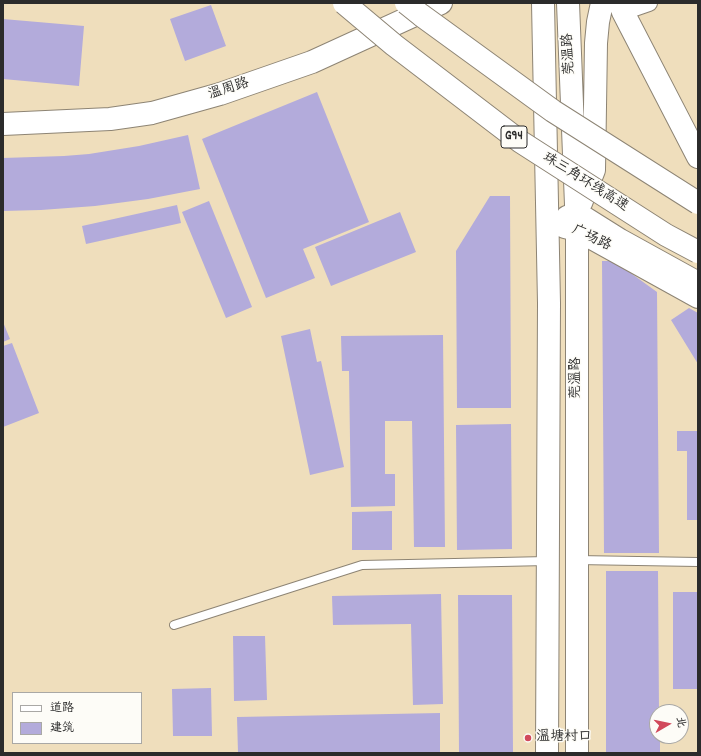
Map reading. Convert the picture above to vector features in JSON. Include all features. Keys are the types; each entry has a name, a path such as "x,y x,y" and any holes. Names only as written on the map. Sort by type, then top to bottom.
{"main road":[{"name":"珠三角环线高速","path":"344,3 394,45 520,142 666,234 698,252"},
{"path":"406,3 553,111 698,203"},
{"name":"温周路","path":"3,124 110,119 152,113 220,94 312,62 441,3"},
{"name":"莞温路","path":"543,3 549,302 547,753"},
{"name":"莞温路","path":"568,3 577,222 577,753"},
{"path":"577,222 594,170 596,43 602,3"},
{"path":"622,7 698,157"},
{"name":"广场路","path":"577,222 698,297"},
{"name":"广场路","path":"547,223 577,222 620,240 698,283"}],"street":[{"path":"622,7 649,3"}],"lane":[{"path":"576,560 698,562"},
{"path":"174,625 362,565 548,561"}],"building":[{"path":"211,5 226,46 185,61 170,19"},
{"path":"3,19 84,26 79,86 3,79"},
{"path":"317,92 369,222 303,249 315,278 266,298 202,139"},
{"path":"188,135 200,189 148,199 95,206 3,211 3,158 89,154 139,146"},
{"path":"490,196 510,196 511,408 457,408 456,251"},
{"path":"209,201 252,307 226,318 182,212"},
{"path":"177,205 181,223 86,244 82,226"},
{"path":"400,212 416,252 331,286 315,247"},
{"path":"602,261 614,261 657,292 659,553 604,553"},
{"path":"689,308 698,313 698,364 671,320"},
{"path":"3,322 10,339 3,342"},
{"path":"310,329 317,362 321,361 344,467 310,475 281,336"},
{"path":"443,335 445,547 414,547 412,421 385,421 385,474 395,474 395,506 351,507 349,371 342,371 341,336"},
{"path":"12,343 39,413 3,427 3,346"},
{"path":"511,424 512,549 457,550 456,425"},
{"path":"677,431 698,431 698,520 687,520 687,451 677,451"},
{"path":"392,511 392,550 352,550 352,512"},
{"path":"606,571 658,571 659,704 649,704 649,744 660,744 660,753 606,753"},
{"path":"673,592 698,592 698,689 673,689"},
{"path":"441,594 443,704 413,705 411,624 333,625 332,596"},
{"path":"458,595 512,595 513,753 459,753"},
{"path":"233,636 265,636 267,700 234,701"},
{"path":"211,688 212,736 173,736 172,689"},
{"path":"440,713 440,753 238,753 237,717"}],"place":[{"name":"温塘村口","path":"528,738"}]}
